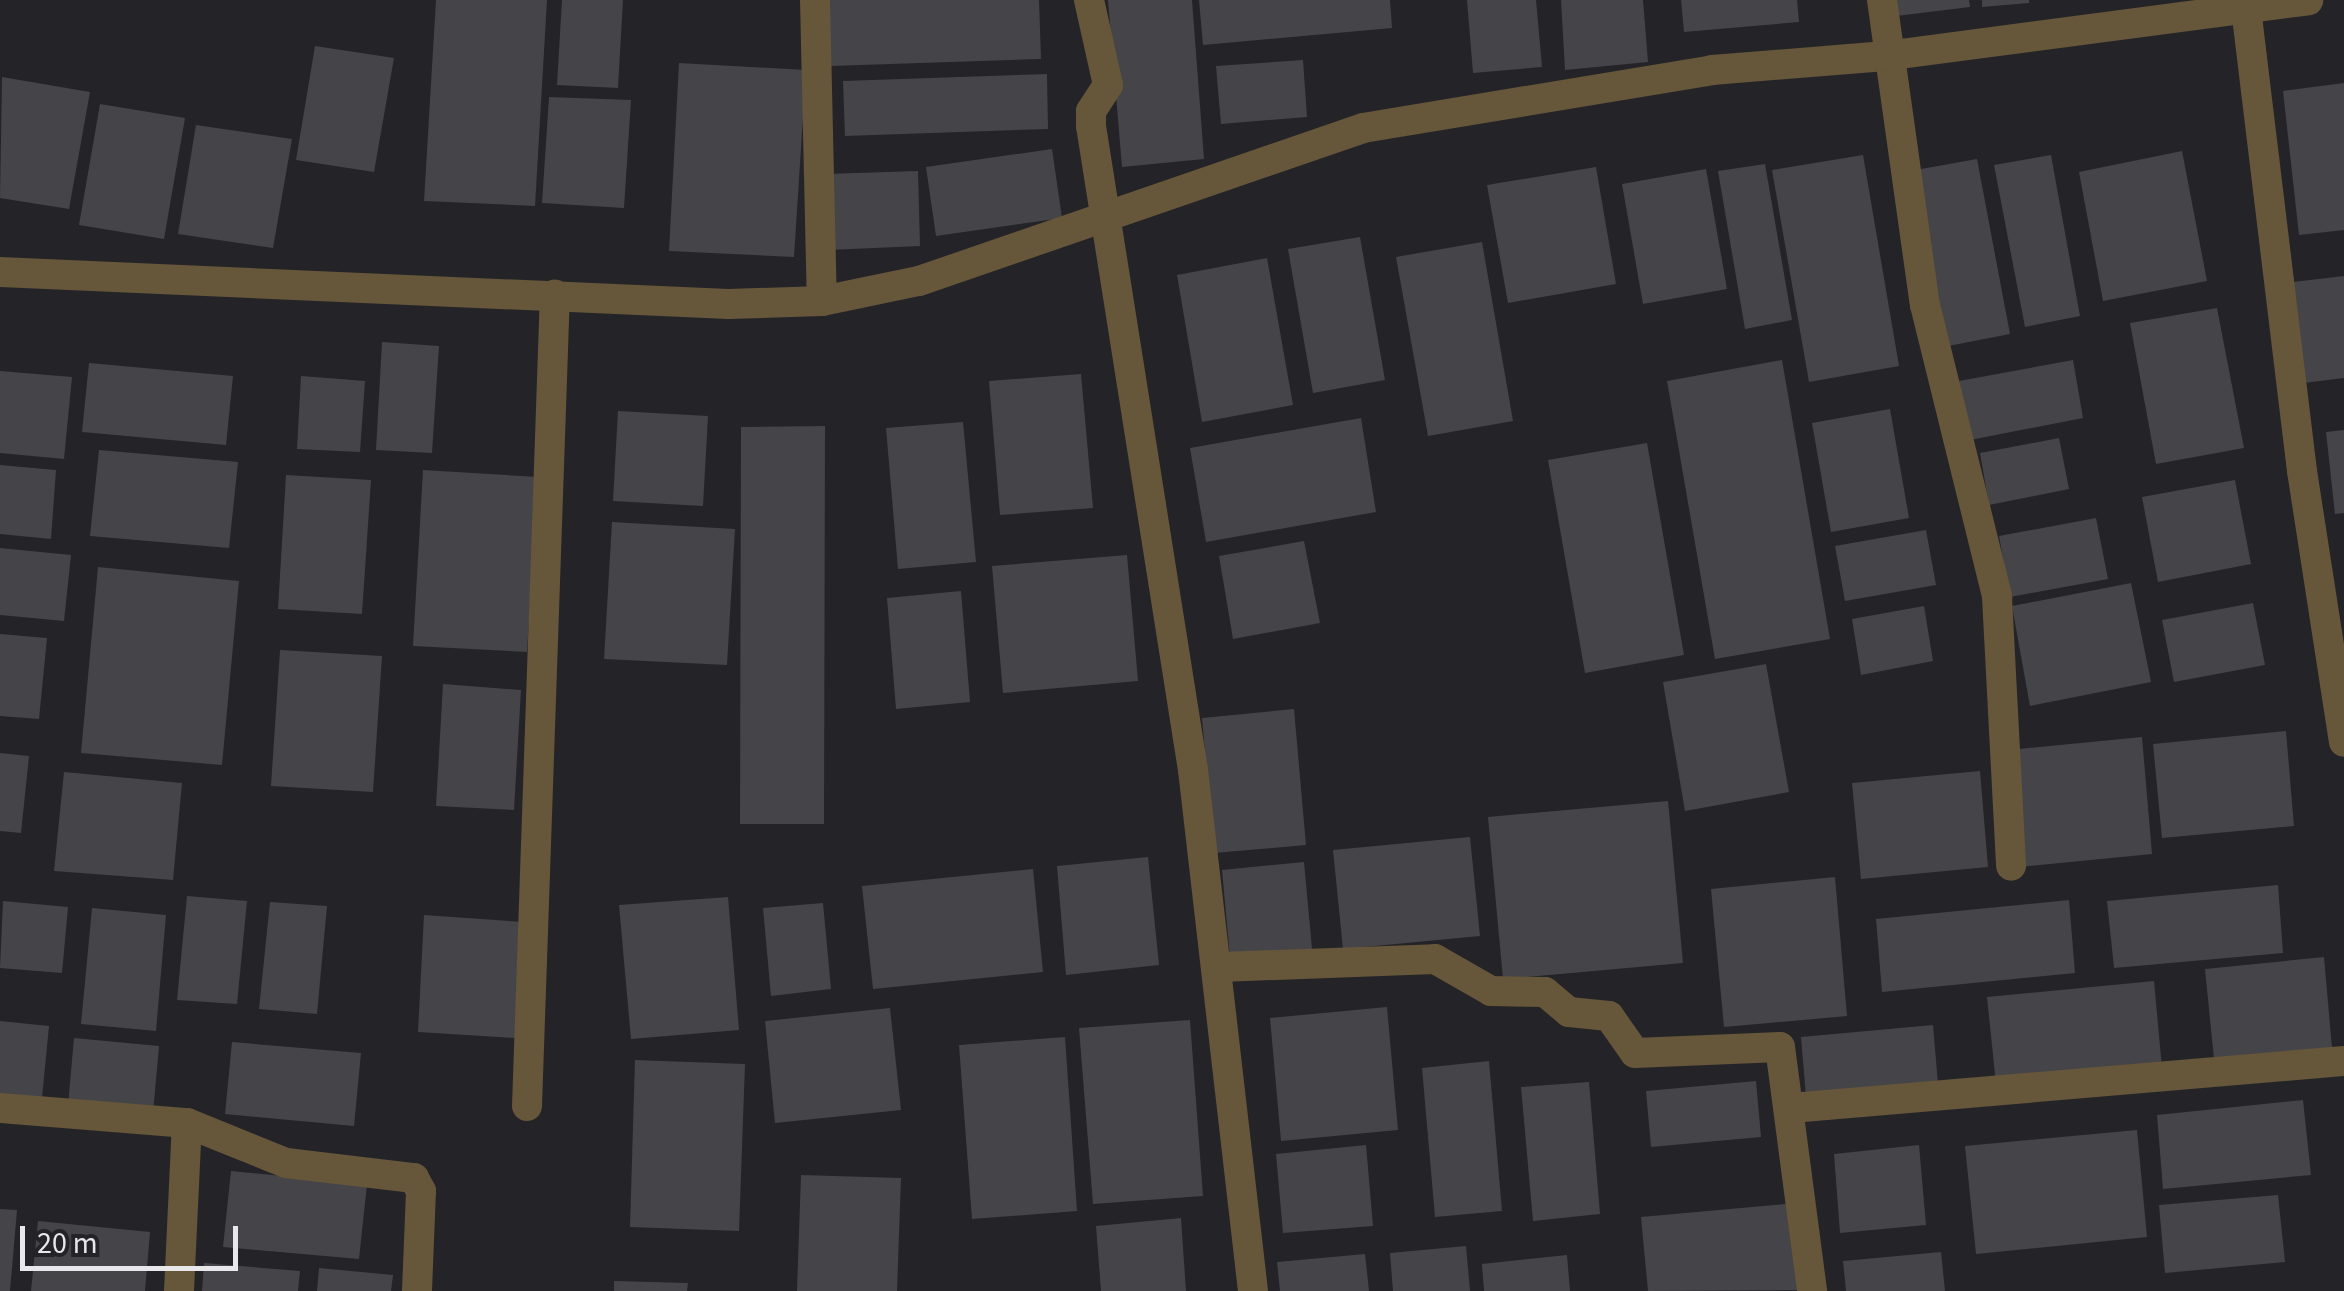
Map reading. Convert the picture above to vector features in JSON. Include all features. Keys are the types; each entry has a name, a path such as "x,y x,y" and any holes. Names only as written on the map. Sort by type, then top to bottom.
{"street":[{"path":"816,0 822,301"},
{"path":"1089,0 1108,85 1090,116 1220,967 1253,1291"},
{"path":"1882,0 1885,56 1936,356 1998,598 2011,866"},
{"path":"0,272 728,304 822,301 919,281 1106,212 1363,128 1712,70 1885,56 2245,4 2308,0"},
{"path":"2245,4 2302,470 2344,742"},
{"path":"527,1106 556,294"},
{"path":"1220,967 1447,962 1491,990 1545,992 1569,1012 1608,1016 1634,1053 1780,1046 1812,1291"},
{"path":"1791,1108 2344,1062"},
{"path":"0,1108 187,1124 286,1164 414,1178 421,1191 417,1291"},
{"path":"179,1291 187,1124"}],"building":[{"path":"436,0 547,0 535,206 424,201"},
{"path":"562,0 623,0 618,88 557,85"},
{"path":"829,0 1039,0 1041,59 831,66"},
{"path":"1108,0 1192,0 1204,159 1122,167"},
{"path":"1199,0 1390,0 1392,28 1203,45"},
{"path":"1467,0 1536,0 1542,67 1473,73"},
{"path":"1561,0 1643,0 1648,62 1565,70"},
{"path":"1681,0 1797,0 1799,22 1684,32"},
{"path":"1895,0 1969,0 1970,7 1896,16"},
{"path":"1982,0 2029,0 2029,3 1982,7"},
{"path":"315,46 394,58 374,172 296,160"},
{"path":"1303,60 1307,117 1221,124 1216,66"},
{"path":"679,63 806,70 794,257 669,251"},
{"path":"1047,74 1048,129 845,136 843,81"},
{"path":"2,77 90,92 69,209 0,198"},
{"path":"2344,83 2344,230 2299,235 2283,91"},
{"path":"549,97 631,100 624,208 542,203"},
{"path":"100,104 185,118 164,239 79,225"},
{"path":"196,125 292,139 273,248 178,234"},
{"path":"1052,149 1062,218 936,236 926,167"},
{"path":"2182,151 2207,281 2103,301 2079,172"},
{"path":"1863,155 1899,366 1809,382 1772,170"},
{"path":"2051,155 2080,316 2025,327 1994,165"},
{"path":"1977,159 2010,334 1943,347 1910,171"},
{"path":"1765,164 1792,320 1745,329 1718,171"},
{"path":"1596,167 1616,284 1508,303 1487,185"},
{"path":"1706,169 1727,289 1643,304 1622,184"},
{"path":"918,171 920,246 828,250 825,174"},
{"path":"1360,237 1385,380 1313,393 1288,249"},
{"path":"1482,242 1513,421 1428,436 1396,257"},
{"path":"1267,258 1293,405 1202,422 1177,275"},
{"path":"2344,276 2344,378 2304,383 2293,282"},
{"path":"2217,308 2244,448 2156,464 2130,323"},
{"path":"382,342 439,346 432,453 376,450"},
{"path":"1782,360 1830,639 1715,659 1667,381"},
{"path":"2073,360 2083,418 1970,440 1959,381"},
{"path":"89,363 233,376 226,445 82,432"},
{"path":"0,371 72,377 64,459 0,453"},
{"path":"1081,374 1093,508 1000,515 989,381"},
{"path":"301,376 365,381 360,452 297,449"},
{"path":"1890,409 1909,518 1831,532 1812,423"},
{"path":"618,411 708,416 703,506 613,501"},
{"path":"1361,418 1376,512 1206,542 1190,448"},
{"path":"963,422 976,562 898,569 886,428"},
{"path":"825,426 824,824 740,824 741,427"},
{"path":"2344,430 2344,513 2335,514 2326,432"},
{"path":"2059,438 2069,489 1989,505 1980,453"},
{"path":"1647,443 1684,655 1585,673 1548,460"},
{"path":"99,450 238,462 229,548 90,536"},
{"path":"0,465 56,470 51,539 0,534"},
{"path":"423,470 538,477 527,652 413,646"},
{"path":"286,475 371,480 362,614 278,609"},
{"path":"2235,480 2251,564 2158,582 2142,497"},
{"path":"2096,518 2108,579 2010,597 1999,536"},
{"path":"612,522 735,529 727,665 604,659"},
{"path":"1926,530 1936,585 1845,601 1835,546"},
{"path":"1304,541 1320,623 1233,639 1219,556"},
{"path":"0,548 71,555 64,621 0,615"},
{"path":"1127,555 1138,681 1003,693 992,566"},
{"path":"98,567 239,581 222,765 81,753"},
{"path":"2131,583 2151,682 2030,706 2012,606"},
{"path":"961,591 970,702 896,709 887,598"},
{"path":"2253,603 2265,665 2174,682 2162,620"},
{"path":"1924,606 1933,661 1861,675 1852,619"},
{"path":"0,634 47,638 39,719 0,716"},
{"path":"280,650 382,656 373,792 271,786"},
{"path":"1766,664 1789,792 1685,811 1663,682"},
{"path":"443,684 521,690 514,810 436,806"},
{"path":"1294,709 1306,845 1214,853 1202,718"},
{"path":"2286,731 2294,826 2162,838 2153,744"},
{"path":"2142,737 2152,854 2019,867 2009,750"},
{"path":"0,753 29,756 21,833 0,831"},
{"path":"1980,771 1988,867 1861,879 1852,783"},
{"path":"64,772 182,783 173,880 54,871"},
{"path":"1668,801 1683,963 1503,979 1488,817"},
{"path":"1470,837 1480,936 1343,949 1333,850"},
{"path":"1148,857 1159,965 1066,975 1057,866"},
{"path":"1304,862 1312,949 1230,957 1222,870"},
{"path":"1033,869 1043,972 873,989 862,886"},
{"path":"1835,877 1847,1016 1724,1027 1711,889"},
{"path":"2278,885 2283,953 2114,968 2107,901"},
{"path":"187,896 247,901 237,1004 177,1000"},
{"path":"728,897 739,1030 631,1039 619,905"},
{"path":"2069,900 2075,973 1882,992 1876,919"},
{"path":"3,901 68,907 62,973 0,968"},
{"path":"270,902 327,906 317,1014 259,1009"},
{"path":"823,903 831,989 771,996 763,908"},
{"path":"92,908 166,915 156,1031 81,1024"},
{"path":"424,915 523,922 515,1038 418,1032"},
{"path":"2324,957 2332,1048 2214,1059 2205,969"},
{"path":"2154,981 2162,1068 1996,1084 1987,997"},
{"path":"1387,1007 1398,1130 1281,1141 1270,1018"},
{"path":"890,1008 901,1110 775,1123 765,1021"},
{"path":"1190,1020 1203,1196 1093,1204 1079,1028"},
{"path":"0,1021 49,1026 42,1098 0,1094"},
{"path":"1933,1025 1938,1084 1806,1096 1801,1037"},
{"path":"1065,1037 1077,1211 972,1219 959,1045"},
{"path":"74,1038 159,1046 153,1113 68,1105"},
{"path":"232,1042 361,1053 354,1126 225,1114"},
{"path":"635,1060 745,1064 739,1231 630,1227"},
{"path":"1489,1061 1502,1211 1435,1217 1422,1068"},
{"path":"1756,1081 1761,1137 1651,1147 1646,1091"},
{"path":"1589,1082 1600,1214 1533,1221 1521,1087"},
{"path":"2303,1100 2311,1175 2163,1189 2157,1115"},
{"path":"2137,1130 2147,1237 1976,1254 1965,1146"},
{"path":"1366,1145 1373,1226 1283,1233 1276,1154"},
{"path":"1919,1145 1926,1225 1840,1233 1834,1154"},
{"path":"231,1171 367,1184 359,1259 223,1247"},
{"path":"801,1175 901,1178 897,1291 797,1291"},
{"path":"2278,1195 2285,1262 2165,1273 2159,1205"},
{"path":"1796,1203 1804,1290 1648,1291 1641,1217"},
{"path":"0,1209 17,1210 10,1291 0,1291"},
{"path":"1181,1218 1186,1291 1101,1291 1096,1226"},
{"path":"38,1221 150,1232 145,1291 31,1291"},
{"path":"1466,1246 1470,1291 1393,1291 1390,1253"},
{"path":"1941,1252 1945,1291 1846,1291 1843,1261"},
{"path":"1365,1254 1369,1291 1280,1291 1277,1262"},
{"path":"1567,1255 1570,1291 1484,1291 1482,1264"},
{"path":"204,1263 300,1271 298,1291 202,1291"},
{"path":"319,1268 393,1275 391,1291 317,1291"},
{"path":"614,1281 688,1283 687,1291 614,1291"}]}
